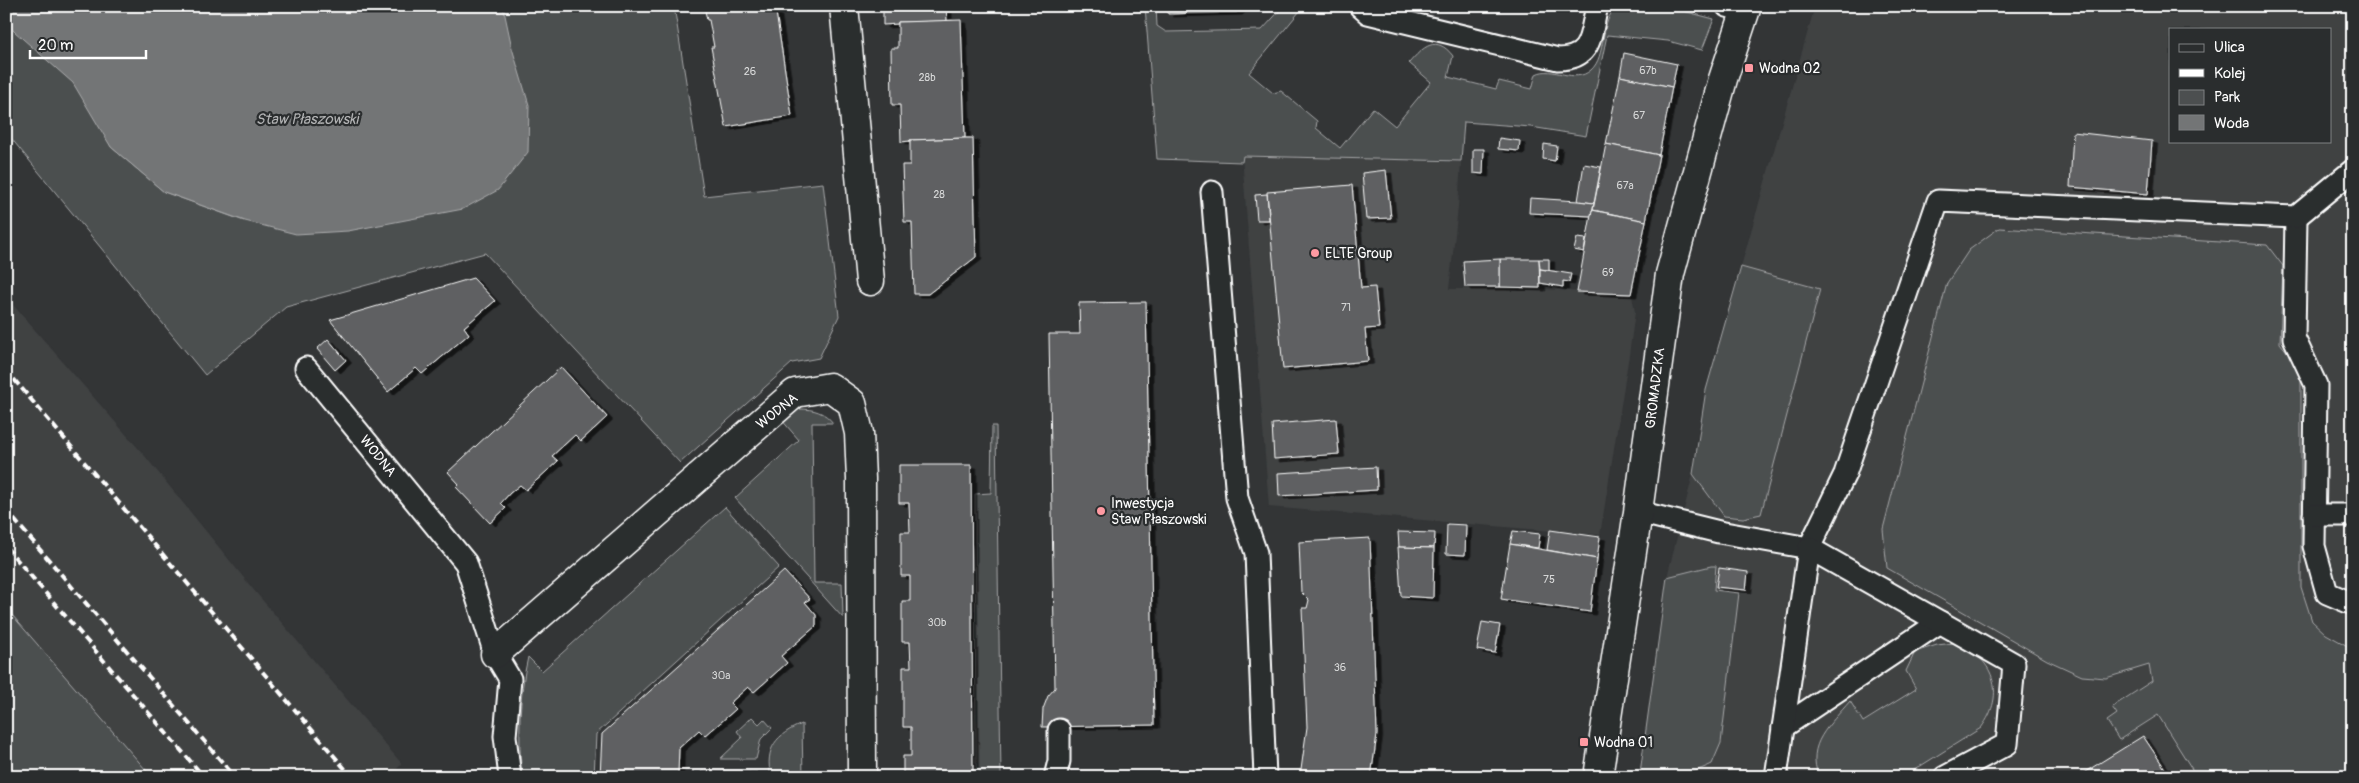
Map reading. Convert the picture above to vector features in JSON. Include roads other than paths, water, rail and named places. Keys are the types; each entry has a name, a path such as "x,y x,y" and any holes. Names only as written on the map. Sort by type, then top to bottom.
{"street":[{"path":"844,6 870,281"},
{"name":"GROMADZKA","path":"1598,777 1638,512 1670,274 1723,79 1740,8"},
{"name":"WODNA","path":"496,654 795,393 830,387 852,403 859,433 861,489 862,777"}],"lane":[{"path":"1360,6 1368,13 1558,59 1571,59 1582,54 1588,43 1597,6"},
{"path":"1776,777 1809,548 1845,474 1938,202 2296,217 2353,170"},
{"path":"1212,192 1238,498 1256,553 1265,777"},
{"path":"2296,217 2294,338 2316,385 2314,546 2327,593 2353,604"},
{"name":"WODNA","path":"306,368 466,563 496,654 510,679 505,736 510,777"},
{"path":"1638,512 1719,532 1809,548 2014,664 2007,744 1945,777"},
{"path":"2314,515 2353,515"},
{"path":"1783,726 1940,622"},
{"path":"1055,777 1059,761 1059,730"}],"water":[{"name":"Staw Płaszowski","path":"6,6 503,6 512,48 529,105 528,152 498,190 463,209 348,231 296,234 245,221 164,192 111,147 73,83 6,24"}],"railway":[{"path":"6,370 352,777"},
{"path":"6,510 235,777"},
{"path":"6,547 204,777"}],"place":[{"name":"Wodna 02","path":"1749,68"},
{"name":"ELTE Group","path":"1315,253"},
{"name":"Inwestycja Staw Płaszowski","path":"1101,511"},
{"name":"Wodna 01","path":"1584,742"}]}
